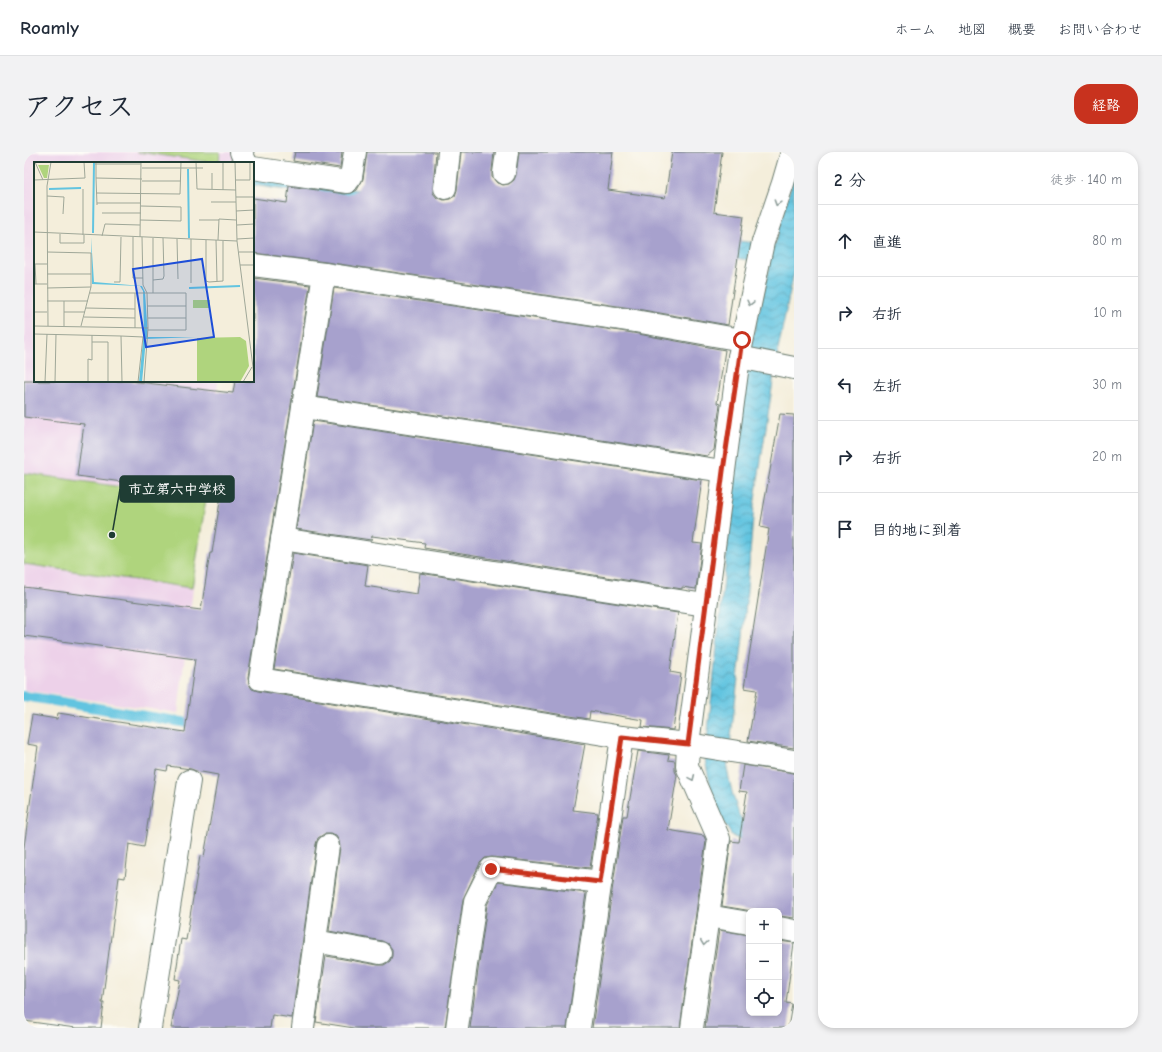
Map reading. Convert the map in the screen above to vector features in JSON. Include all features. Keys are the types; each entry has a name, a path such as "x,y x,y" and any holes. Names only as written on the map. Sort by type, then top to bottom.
{"street":[{"path":"238,162 241,152"},
{"path":"241,152 246,162"},
{"path":"254,168 347,182 351,177 355,152"},
{"path":"445,188 449,152"},
{"path":"504,174 507,152"},
{"path":"692,1028 719,839 687,766 695,745 705,605 723,471 742,352 763,242 792,152"},
{"path":"254,265 324,274 636,322 786,366"},
{"path":"324,274 260,679 622,737 695,745 794,761"},
{"path":"303,407 723,471"},
{"path":"282,538 705,605"},
{"path":"579,1028 622,737"},
{"path":"150,1028 189,781"},
{"path":"303,1028 328,846"},
{"path":"457,1028 475,901 491,869 600,882"},
{"path":"708,916 746,922"},
{"path":"782,929 794,931"},
{"path":"314,941 380,953"}],"shaded area":[{"path":"24,152 245,152 243,162 34,162 34,382 218,382 178,713 24,690"}],"green space":[{"path":"137,152 220,152 219,162 209,162"},
{"path":"24,473 206,499 192,588 24,564"}],"water":[{"path":"794,174 794,272 778,349 754,506 743,637 727,769 739,815 749,829 749,845 732,836 720,816 713,799 705,760 739,435 750,347 770,266 748,260 254,185 254,175 654,232 775,245"}],"building":[{"path":"295,152 342,152 340,168 293,161"},
{"path":"367,152 436,152 433,193 437,198 444,200 455,196 461,152 494,152 492,177 497,183 503,185 509,184 514,180 519,152 613,152 608,190 665,198 672,152 722,152 714,212 744,216 728,325 637,309 326,262 254,253 254,198 287,203 289,186 345,194 352,193 357,190 363,179"},
{"path":"254,278 310,285 248,677 249,684 252,689 585,744 573,810 598,813 590,868 492,857 485,858 480,863 463,899 445,1028 354,1028 316,1022 326,956 384,965 390,961 392,956 392,949 388,944 382,941 329,931 340,847 336,836 324,834 318,838 316,844 292,1018 272,1015 270,1028 171,1028 180,980 175,979 181,939 186,940 200,856 204,857 218,775 168,766 167,771 156,769 144,847 129,844 125,878 119,877 102,1003 104,1003 101,1028 76,1028 24,1021 24,847 38,746 27,744 32,715 57,719 58,713 185,732 195,659 24,636 24,587 201,610 221,495 77,476 84,424 24,417 24,381 138,382 233,393 235,382 254,382"},
{"path":"334,288 633,333 725,350 717,403 720,404 714,450 707,456 317,397"},
{"path":"780,414 794,415 794,748 748,741 757,690 744,688 769,529 760,527"},
{"path":"313,421 702,480 693,543 702,544 696,589 682,587 682,589 424,548 425,543 372,536 371,540 296,529"},
{"path":"293,553 368,565 365,586 417,594 420,573 678,613 670,672 681,674 673,730 642,727 643,720 590,711 589,719 274,669"},
{"path":"638,751 669,755 668,760 675,761 675,771 677,775 668,830 704,836 706,841 680,1028 592,1028 623,816 627,816"},
{"path":"743,765 794,773 794,918 782,916 782,908 746,908 746,910 722,906 731,841 739,842 747,792 739,791"},
{"path":"498,882 586,893 567,1028 470,1028 487,905"},
{"path":"719,930 746,934 746,1016 782,1016 782,941 794,943 786,1003 792,1004 788,1028 705,1028"}],"waterway":[{"path":"24,696 200,725"}],"place":[{"name":"市立第六中学校","path":"112,535"}],"route":[{"path":"491,869 600,882 622,737 688,744 723,471 742,340"}]}
